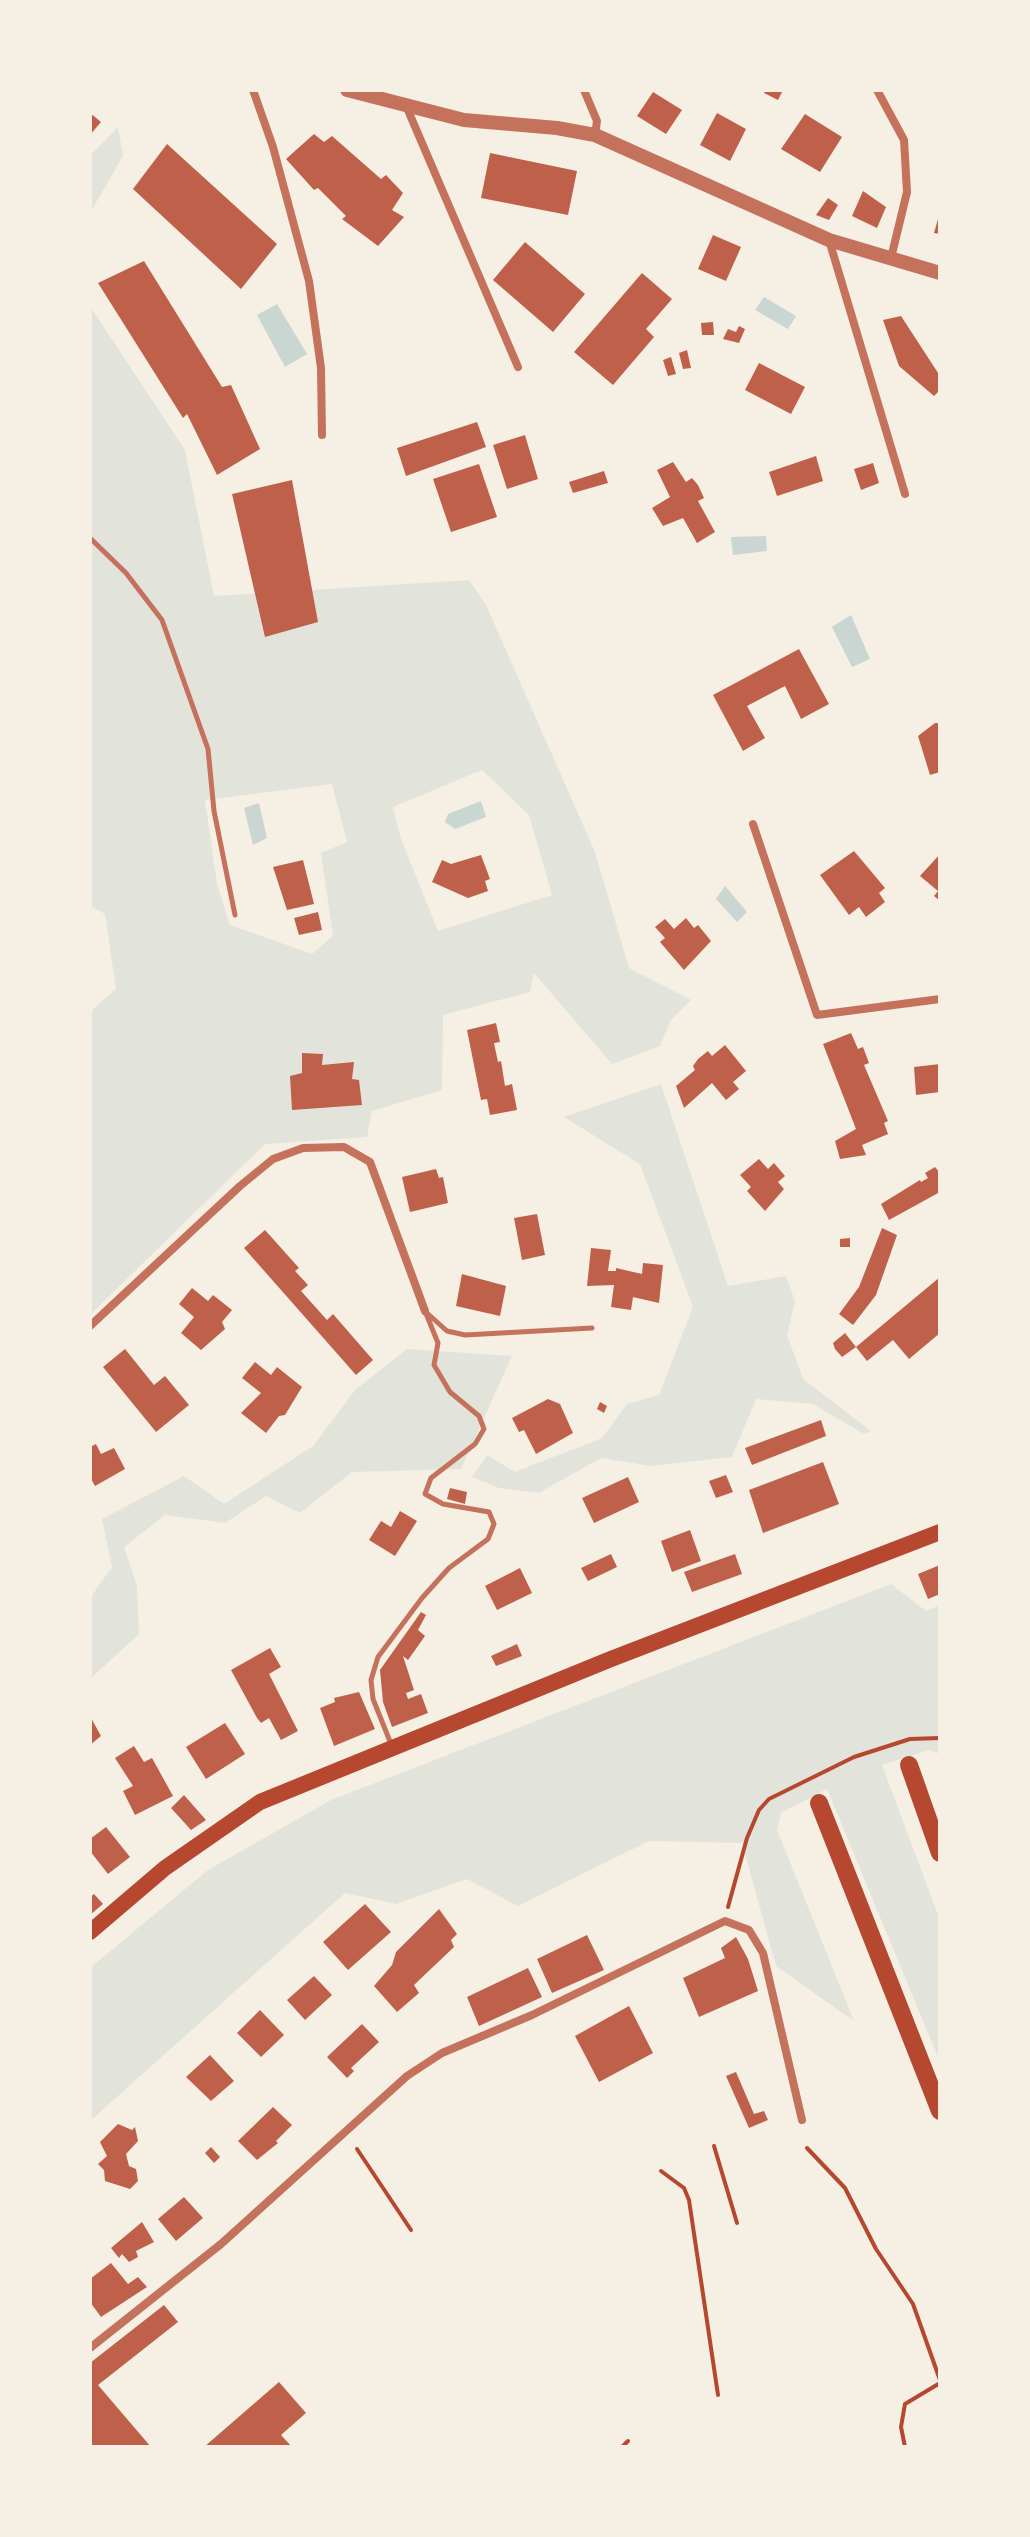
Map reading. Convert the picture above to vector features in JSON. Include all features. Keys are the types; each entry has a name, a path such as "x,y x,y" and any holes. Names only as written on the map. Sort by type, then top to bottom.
{"highway":[{"path":"909,1765 940,1853"},
{"path":"819,1803 940,2111"}],"main road":[{"path":"90,1932 177,1859 260,1802 940,1532"}],"street":[{"path":"253,90 273,147 309,281 321,368 322,435"},
{"path":"347,90 407,108 464,120 557,128 595,135 829,240 940,273"},
{"path":"584,90 597,121 595,135"},
{"path":"877,90 904,140 907,192 891,258"},
{"path":"407,108 518,367"},
{"path":"829,240 905,494"},
{"path":"753,824 817,1015 940,999"},
{"path":"90,1326 240,1186 273,1159 303,1148 344,1147 370,1162 425,1311"},
{"path":"90,2348 221,2244 407,2076 442,2053 532,2015 725,1921 749,1930 763,1953 802,2120"}],"lane":[{"path":"90,538 126,573 162,620 208,749 214,811 235,915"},
{"path":"425,1311 447,1331 465,1335 592,1328"},
{"path":"392,1748 373,1699 371,1680 378,1657 422,1598 449,1568 488,1539 494,1524 489,1512 443,1504 425,1494 431,1478 475,1444 484,1429 479,1416 450,1392 434,1365 438,1343 425,1311"}],"path":[{"path":"725,1921 747,1838 759,1810 769,1799 854,1757 910,1739 940,1738"},
{"path":"714,2146 737,2223"},
{"path":"807,2148 845,2188 876,2249 913,2304 940,2381 905,2404 901,2427 905,2447"},
{"path":"357,2149 411,2230"},
{"path":"661,2171 684,2188 689,2200 718,2395"},
{"path":"622,2447 628,2441"}],"shaded area":[{"path":"118,127 123,156 90,213 90,156"},
{"path":"764,297 796,316 788,329 755,310"},
{"path":"277,304 307,354 285,367 257,315"},
{"path":"90,306 185,450 214,596 469,580 486,605 595,852 629,968 691,1000 671,1020 660,1046 612,1064 534,973 530,992 443,1015 442,1090 372,1111 367,1137 265,1144 90,1315 90,1012 116,989 105,914 90,906","holes":["482,770 529,815 552,895 438,931 401,839 393,807","332,784 347,842 321,853 333,936 312,954 230,925 217,884 205,800"]},
{"path":"766,536 767,551 733,555 731,537"},
{"path":"851,615 870,659 852,667 832,627"},
{"path":"481,801 486,817 455,829 445,822 448,814"},
{"path":"259,803 267,838 253,845 244,808"},
{"path":"725,886 747,912 737,922 716,899"},
{"path":"661,1084 728,1286 786,1276 795,1301 787,1335 803,1379 871,1431 864,1434 813,1404 756,1399 732,1457 651,1466 601,1458 539,1493 499,1488 472,1477 487,1455 515,1472 602,1438 627,1404 659,1395 693,1307 640,1164 564,1117"},
{"path":"407,1349 512,1356 461,1469 352,1472 300,1513 266,1496 225,1523 165,1515 124,1547 137,1586 139,1634 90,1679 90,1598 112,1567 102,1519 184,1476 224,1504 313,1446 355,1390"},
{"path":"891,1584 926,1611 940,1605 940,1754 929,1750 882,1765 940,1920 940,2062 827,1789 781,1813 777,1830 854,2021 776,1966 742,1843 649,1841 518,1906 467,1879 396,1904 345,1893 90,2121 90,1968 208,1870 331,1800"}],"building":[{"path":"766,90 783,90 778,100 764,93"},
{"path":"653,92 682,110 666,134 637,116"},
{"path":"90,113 101,122 90,135"},
{"path":"717,113 746,129 730,161 700,145"},
{"path":"805,114 842,137 820,172 781,149"},
{"path":"314,134 324,142 332,136 381,179 386,175 403,193 392,210 404,217 378,246 342,219 346,216 318,188 314,190 286,159"},
{"path":"167,144 277,244 241,289 133,189"},
{"path":"490,153 577,171 568,215 481,198"},
{"path":"863,191 886,207 877,228 852,216"},
{"path":"828,198 838,205 829,220 816,215"},
{"path":"940,212 940,234 934,233"},
{"path":"713,235 741,247 726,281 698,269"},
{"path":"525,242 585,294 553,332 493,280"},
{"path":"144,261 222,387 231,385 260,449 217,475 187,414 183,418 98,283"},
{"path":"642,273 672,299 646,329 654,337 613,385 574,352"},
{"path":"901,316 940,376 940,390 934,396 899,366 883,320"},
{"path":"713,322 714,335 702,335 701,323"},
{"path":"739,326 745,329 739,343 723,339 728,329 736,332"},
{"path":"687,350 691,368 683,369 679,353"},
{"path":"671,357 676,374 668,376 663,360"},
{"path":"759,363 805,387 791,414 745,390"},
{"path":"477,422 486,447 406,476 397,448"},
{"path":"525,435 538,479 507,489 493,445"},
{"path":"816,456 823,481 777,496 769,472"},
{"path":"673,462 686,482 692,478 698,485 704,498 698,501 715,532 697,543 683,518 663,526 652,508 670,497 657,470"},
{"path":"873,463 879,483 861,490 854,469"},
{"path":"479,464 497,517 451,532 433,479"},
{"path":"604,471 608,483 573,493 569,482"},
{"path":"292,480 318,622 265,637 232,494"},
{"path":"799,649 829,704 801,719 785,686 747,706 765,738 743,751 713,695"},
{"path":"935,723 940,723 940,772 930,775 918,736"},
{"path":"854,851 885,888 879,893 885,902 866,917 859,907 849,915 820,875"},
{"path":"940,854 940,901 934,896 938,891 920,876"},
{"path":"481,855 490,879 485,881 488,891 468,898 432,882 442,860 451,864"},
{"path":"303,860 314,904 287,910 273,867"},
{"path":"318,912 322,930 299,935 294,918"},
{"path":"686,918 694,928 698,925 711,941 684,970 660,942 665,938 655,927 665,919 674,929"},
{"path":"496,1023 500,1042 494,1043 498,1062 501,1061 505,1086 512,1084 517,1110 490,1115 487,1099 481,1100 467,1030"},
{"path":"851,1033 858,1049 863,1047 869,1063 864,1065 888,1121 884,1123 888,1134 862,1145 866,1155 840,1159 835,1141 856,1129 823,1044"},
{"path":"725,1045 746,1071 733,1082 739,1089 726,1100 712,1083 684,1108 676,1086 695,1070 693,1066 698,1059 708,1051 712,1056"},
{"path":"302,1053 323,1054 322,1065 354,1062 352,1079 359,1080 362,1105 292,1110 290,1076 302,1073"},
{"path":"940,1064 940,1092 916,1095 914,1067"},
{"path":"759,1159 768,1169 774,1163 785,1176 778,1182 784,1189 765,1211 747,1191 751,1187 740,1175"},
{"path":"935,1167 940,1173 940,1192 889,1220 881,1204 928,1178 925,1173"},
{"path":"436,1169 439,1178 443,1177 448,1203 410,1212 402,1177"},
{"path":"537,1214 545,1255 522,1260 514,1218"},
{"path":"882,1228 897,1235 876,1295 853,1325 839,1314 859,1287"},
{"path":"265,1230 299,1268 295,1271 308,1285 301,1291 327,1320 333,1314 373,1360 356,1375 244,1248"},
{"path":"850,1238 850,1247 840,1247 840,1239"},
{"path":"591,1248 611,1250 608,1271 616,1271 616,1268 642,1274 643,1263 663,1265 659,1303 633,1297 631,1310 611,1307 614,1285 587,1286"},
{"path":"462,1274 506,1286 500,1316 456,1306"},
{"path":"940,1277 940,1333 909,1359 893,1340 867,1361 856,1347"},
{"path":"192,1288 208,1301 213,1295 232,1310 222,1322 225,1329 201,1350 181,1333 194,1317 179,1304"},
{"path":"845,1333 856,1347 842,1357 833,1343"},
{"path":"125,1349 154,1385 165,1376 189,1405 156,1432 103,1367"},
{"path":"255,1362 271,1375 277,1367 302,1387 285,1415 279,1416 266,1433 241,1413 261,1393 242,1378"},
{"path":"548,1399 560,1404 573,1433 536,1454 524,1430 519,1432 512,1418"},
{"path":"600,1402 607,1406 604,1413 597,1409"},
{"path":"821,1420 826,1436 752,1465 745,1448"},
{"path":"96,1444 101,1454 114,1448 125,1469 95,1486 90,1477 90,1447"},
{"path":"823,1462 839,1504 763,1533 749,1490"},
{"path":"726,1475 733,1492 716,1498 709,1481"},
{"path":"628,1477 639,1502 594,1523 582,1498"},
{"path":"450,1488 467,1492 465,1504 447,1499"},
{"path":"400,1511 417,1521 395,1556 369,1540 381,1521 391,1527"},
{"path":"690,1530 701,1561 672,1572 661,1541"},
{"path":"611,1554 617,1567 588,1581 581,1568"},
{"path":"735,1554 742,1574 692,1592 684,1572"},
{"path":"940,1565 940,1594 928,1599 918,1574"},
{"path":"520,1568 532,1593 497,1610 485,1586"},
{"path":"421,1612 426,1615 418,1630 425,1636 408,1660 403,1656 414,1690 406,1693 408,1699 421,1694 428,1713 392,1727 383,1702 380,1670"},
{"path":"517,1644 522,1656 496,1666 491,1656"},
{"path":"270,1648 281,1667 269,1674 298,1731 281,1740 269,1718 261,1723 257,1718 231,1670"},
{"path":"359,1692 375,1729 334,1746 320,1708 335,1702 334,1698"},
{"path":"90,1716 101,1736 90,1745"},
{"path":"225,1723 245,1754 206,1779 186,1747"},
{"path":"134,1746 144,1762 152,1758 173,1796 135,1815 123,1791 133,1786 115,1758"},
{"path":"184,1795 206,1820 191,1830 171,1808"},
{"path":"106,1827 130,1857 108,1874 90,1851 90,1839"},
{"path":"94,1894 103,1904 90,1915 90,1897"},
{"path":"365,1904 391,1932 348,1970 323,1942"},
{"path":"439,1909 457,1934 451,1940 454,1947 414,1985 419,1993 397,2012 374,1986 392,1965 396,1952"},
{"path":"587,1935 604,1970 552,1993 537,1959"},
{"path":"736,1937 748,1959 758,1991 699,2017 683,1978 725,1958 721,1948"},
{"path":"528,1968 542,1997 479,2026 467,1997"},
{"path":"314,1976 332,1995 305,2020 287,2000"},
{"path":"629,2006 653,2053 599,2082 575,2036"},
{"path":"260,2010 284,2035 261,2057 237,2033"},
{"path":"362,2024 379,2042 351,2068 354,2071 347,2078 327,2057"},
{"path":"210,2055 234,2081 211,2101 186,2077"},
{"path":"736,2072 754,2114 764,2111 768,2120 749,2128 726,2076"},
{"path":"273,2107 292,2125 276,2141 278,2143 257,2160 238,2141"},
{"path":"118,2124 132,2130 135,2127 138,2141 126,2154 129,2166 136,2169 138,2181 130,2189 105,2181 104,2170 98,2164 107,2156 100,2142"},
{"path":"211,2147 220,2157 214,2163 205,2153"},
{"path":"184,2197 203,2218 176,2241 158,2219"},
{"path":"142,2222 154,2242 136,2251 138,2257 129,2262 122,2254 119,2258 111,2248"},
{"path":"111,2263 128,2284 138,2277 147,2287 101,2317 90,2302 90,2279"},
{"path":"164,2305 178,2322 98,2385 151,2447 90,2447 90,2363"},
{"path":"279,2382 306,2413 281,2435 292,2447 204,2447"}]}
